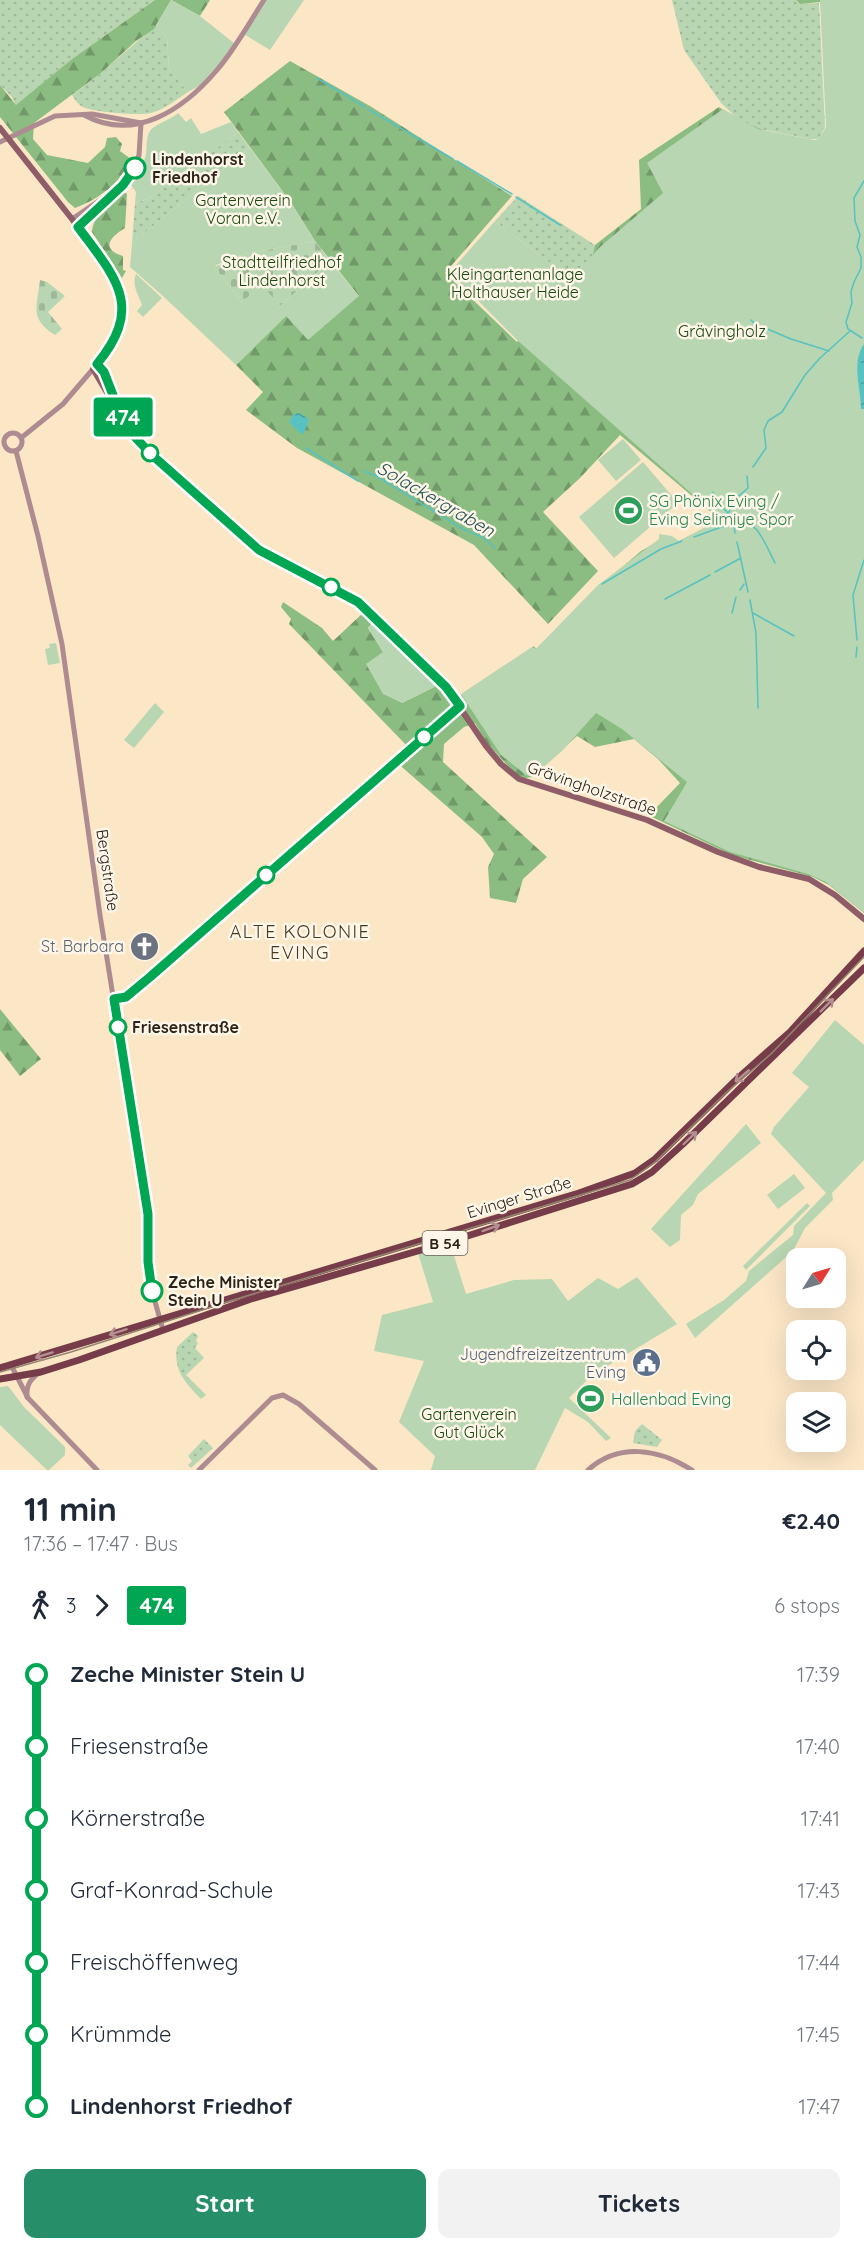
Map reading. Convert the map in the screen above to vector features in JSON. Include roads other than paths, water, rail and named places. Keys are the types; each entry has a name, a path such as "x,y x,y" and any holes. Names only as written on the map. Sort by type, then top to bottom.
{"main road":[{"path":"0,128 114,276 122,310 118,331 112,345 95,367"},
{"name":"Grävingholzstraße","path":"95,367 104,372 118,408 142,446 259,550 355,599 367,609 446,687 486,746 501,764 519,779 647,820 718,852 759,867 809,879 835,895 864,919"},
{"name":"Evinger Straße","path":"0,1368 579,1193 636,1173 655,1159 738,1078 770,1052 864,951"},
{"name":"Evinger Straße","path":"0,1379 41,1372 250,1299 442,1244 637,1182 683,1144 864,968"}],"street":[{"path":"0,142 55,116 84,115 92,120 127,126 168,114 218,69 264,0"},
{"path":"72,219 123,185 135,168 139,155 141,123"},
{"path":"78,227 108,197"},
{"path":"21,438 63,404 95,367"},
{"path":"14,433 21,438 21,446 16,451 8,449 4,444 9,434 14,433"},
{"name":"Bergstraße","path":"16,451 62,644 100,915 146,1195 148,1262 163,1330"},
{"path":"11,1365 28,1398 97,1470"},
{"path":"28,1398 30,1381 41,1372"},
{"path":"199,1470 272,1398 283,1395 300,1405 375,1470"},
{"path":"588,1470 603,1458 628,1451 661,1455 692,1470"}],"water":[{"path":"864,344 864,409 861,409 857,367"},
{"path":"299,413 309,419 304,433 301,434 289,422 294,414"}],"waterway":[{"path":"317,78 365,107"},
{"path":"368,109 453,159"},
{"path":"457,161 512,194"},
{"path":"862,338 848,329 846,322 852,303 851,292 861,268 861,257 857,247 860,235 855,221 854,198 864,181"},
{"path":"516,197 560,225"},
{"path":"751,320 760,329 765,328 829,351"},
{"path":"753,467 766,448 764,430 768,421 782,412 805,375 850,331"},
{"path":"306,448 358,481"},
{"name":"Solackergraben","path":"364,471 378,477 463,529 484,538 495,548"},
{"path":"694,537 724,526 733,501 748,488 747,476"},
{"path":"713,492 721,506 733,518 735,533"},
{"path":"733,518 742,519 755,528 775,563"},
{"path":"602,584 661,549 682,541"},
{"path":"737,542 748,592"},
{"path":"715,572 741,558"},
{"path":"857,640 853,595 864,560"},
{"path":"665,599 710,575"},
{"path":"740,590 744,584"},
{"path":"732,613 736,597"},
{"path":"750,600 756,633 758,708"},
{"path":"753,613 794,636"},
{"path":"856,657 857,647"}],"tram line":[{"path":"0,1372 630,1180 655,1162 728,1091 771,1054 864,957"}],"place":[{"name":"Lindenhorst Friedhof","path":"135,168"},
{"name":"SG Phönix Eving / Eving Selimiye Spor","path":"628,510"},
{"name":"St. Barbara","path":"145,946"},
{"name":"Friesenstraße","path":"118,1027"},
{"name":"Zeche Minister Stein U","path":"152,1291"},
{"name":"Jugendfreizeitzentrum Eving","path":"647,1363"},
{"name":"Hallenbad Eving","path":"590,1399"}],"district":[{"name":"ALTE KOLONIE EVING","path":"300,941"}],"park label":[{"name":"Gartenverein Voran e.V.","path":"243,209"},
{"name":"Stadtteilfriedhof Lindenhorst","path":"282,271"},
{"name":"Kleingartenanlage Holthauser Heide","path":"515,283"},
{"name":"Grävingholz","path":"722,331"},
{"name":"Gartenverein Gut Glück","path":"469,1423"}]}
